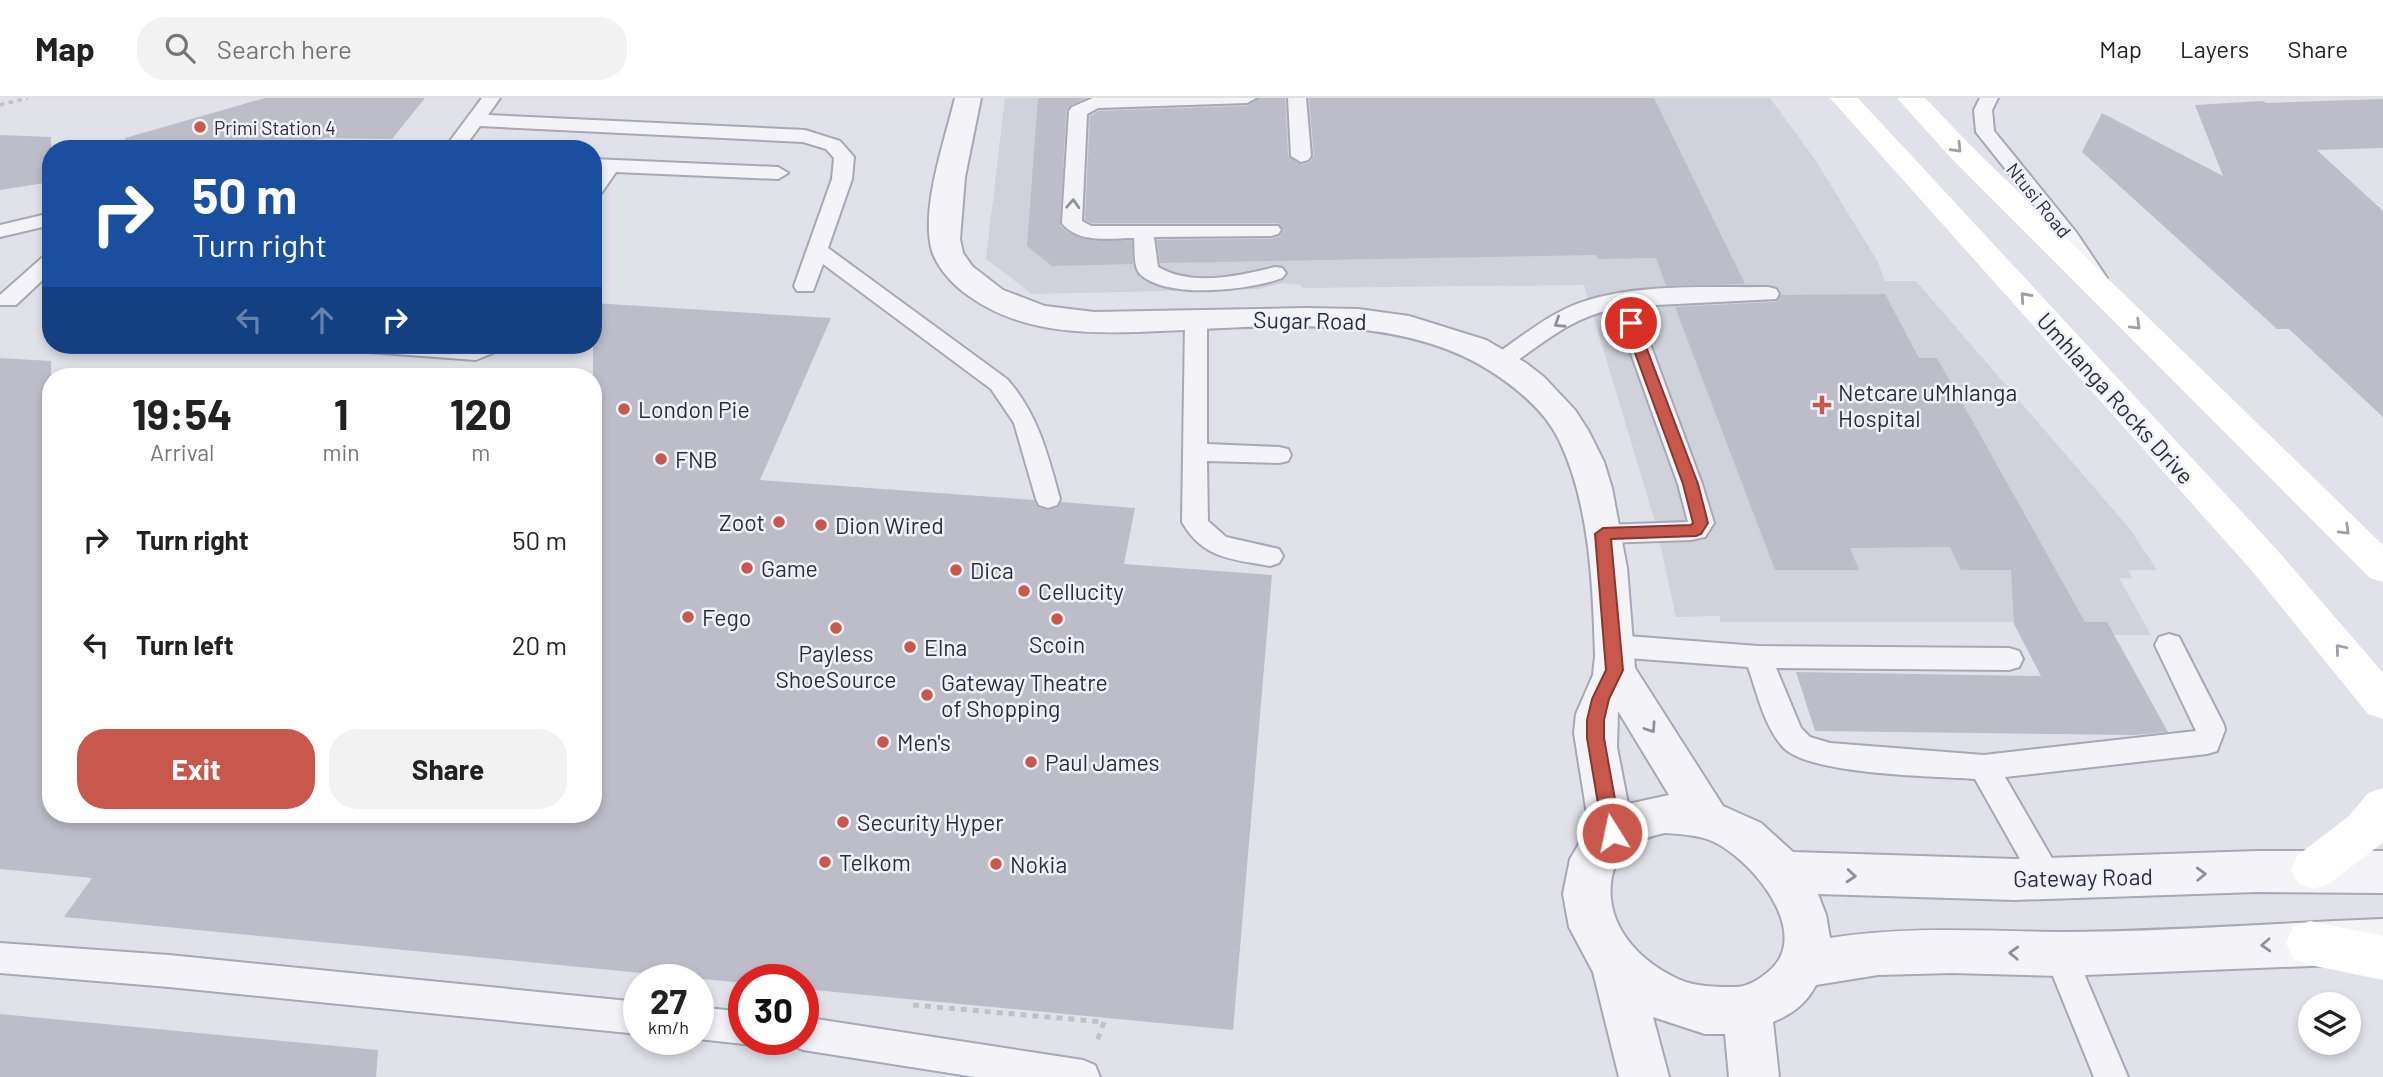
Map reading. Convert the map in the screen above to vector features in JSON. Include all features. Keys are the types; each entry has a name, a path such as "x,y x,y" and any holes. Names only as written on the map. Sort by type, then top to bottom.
{"main road":[{"name":"Umhlanga Rocks Drive","path":"1843,98 2266,562 2381,702"},
{"path":"1910,98 2110,300 2383,568"},
{"path":"2314,869 2365,830 2383,807"},
{"path":"2310,943 2383,958"}],"street":[{"name":"Sugar Road","path":"968,98 944,231 947,251 965,277 999,301 1017,310 1048,318 1096,323 1323,319 1381,322 1433,332 1475,348 1500,362 1547,398 1564,419 1579,446 1603,534 1614,658 1707,819"},
{"path":"1612,833 1595,738 1595,720 1614,658"},
{"path":"1665,814 1707,819 1747,838 1783,872 1795,890 1804,919 1806,947 1802,965 1781,994 1747,1010 1720,1013 1691,1009 1664,999 1637,983 1615,962 1599,940 1589,916 1585,891 1588,869 1597,849 1612,833 1627,823 1665,814"},
{"name":"Gateway Road","path":"1783,872 1887,879 2048,879 2314,869 2383,872"},
{"path":"1802,965 1878,953 1952,951 2060,954 2383,941"},
{"path":"1615,962 1644,1077"},
{"path":"1747,1010 1754,1077"}],"lane":[{"path":"460,140 491,98"},
{"path":"1247,98 1095,103 1078,111 1072,223 1087,232 1271,230"},
{"path":"1297,98 1301,156"},
{"name":"Ntusi Road","path":"1989,98 1983,110 1985,132 2069,236 2110,300"},
{"path":"474,120 805,136 839,149 844,157 842,179 805,286"},
{"path":"602,165 778,173"},
{"path":"0,231 42,221"},
{"path":"1143,232 1148,270 1163,280 1255,281 1275,272"},
{"path":"818,251 999,384 1013,398 1025,416 1048,499"},
{"path":"8,300 42,268"},
{"path":"1500,362 1580,311 1623,301 1768,294"},
{"path":"1603,534 1691,531 1696,530 1701,523 1690,484 1623,301"},
{"path":"1196,320 1195,522 1209,541 1219,546 1269,556"},
{"path":"1194,452 1279,454"},
{"path":"1758,657 1783,724 1801,747 1846,758 1984,767 2207,742 2210,725 2169,646"},
{"path":"1614,658 2009,659"},
{"path":"1984,767 2048,879"},
{"path":"2060,954 2111,1077"},
{"path":"0,958 169,971 623,1016"},
{"path":"819,1036 1083,1077"}],"path":[{"path":"0,106 28,98"},
{"path":"906,1005 1104,1022 1096,1044"}],"shaded area":[{"name":"Netcare uMhlanga Hospital","path":"1005,98 1770,98 1814,158 1878,262 1885,281 1916,281 2130,529 2157,570 2128,570 2132,578 2119,578 2151,635 2114,635 2107,622 1721,622 1719,616 1676,617 1656,525 1584,285 1303,288 1301,285 1283,283 1260,289 1032,294 986,259"}],"building":[{"path":"265,98 425,98 392,139 125,138"},
{"path":"1038,98 1086,98 1071,105 1066,111 1060,225 1067,232 1085,239 1132,241 1133,264 1052,266 1027,246"},
{"path":"1258,98 1285,98 1288,156 1302,165 1310,162 1314,156 1309,98 1654,98 1745,284 1666,286 1656,258 1598,259 1597,255 1160,263 1157,240 1271,239 1279,237 1284,230 1278,223 1092,223 1085,220 1090,116 1099,111 1247,106"},
{"path":"2383,99 2383,148 2317,150 2383,211 2383,417 2289,329 2277,329 2082,152 2102,113 2223,176 2195,105"},
{"path":"0,135 51,137 51,140 42,140 42,183 0,190"},
{"path":"1885,294 1919,358 1937,358 2085,622 2107,622 2168,732 2134,735 1815,731 1796,672 2041,676 2014,624 2011,570 1961,570 1950,547 1850,548 1859,570 1775,570 1675,307 1776,302 1781,295"},
{"name":"Gateway Theatre of Shopping","path":"602,304 831,318 760,480 1034,500 1038,507 1047,510 1058,507 1061,502 1135,508 1124,564 1272,575 1233,1030 819,991 819,964 728,964 728,981 714,980 714,964 623,964 623,971 64,917 92,878 0,869 0,358 51,361 51,368 42,368 42,823 602,823 602,368 593,368 593,354 602,354"},
{"path":"0,1014 378,1050 376,1077 0,1077"}],"place":[{"name":"Primi Station 4","path":"200,127"},
{"name":"Netcare uMhlanga Hospital","path":"1822,405"},
{"name":"London Pie","path":"624,409"},
{"name":"FNB","path":"661,459"},
{"name":"Zoot","path":"779,522"},
{"name":"Dion Wired","path":"821,525"},
{"name":"Game","path":"747,568"},
{"name":"Dica","path":"956,570"},
{"name":"Cellucity","path":"1024,591"},
{"name":"Fego","path":"688,617"},
{"name":"Scoin","path":"1057,619"},
{"name":"Payless ShoeSource","path":"836,628"},
{"name":"Elna","path":"910,647"},
{"name":"Gateway Theatre of Shopping","path":"927,695"},
{"name":"Men's","path":"883,742"},
{"name":"Paul James","path":"1031,762"},
{"name":"Security Hyper","path":"843,822"},
{"name":"Telkom","path":"825,862"},
{"name":"Nokia","path":"996,864"}],"route":[{"path":"1612,833 1595,738 1595,720 1601,699 1615,670 1603,534 1691,531 1696,530 1701,523 1690,484 1631,323"}]}
